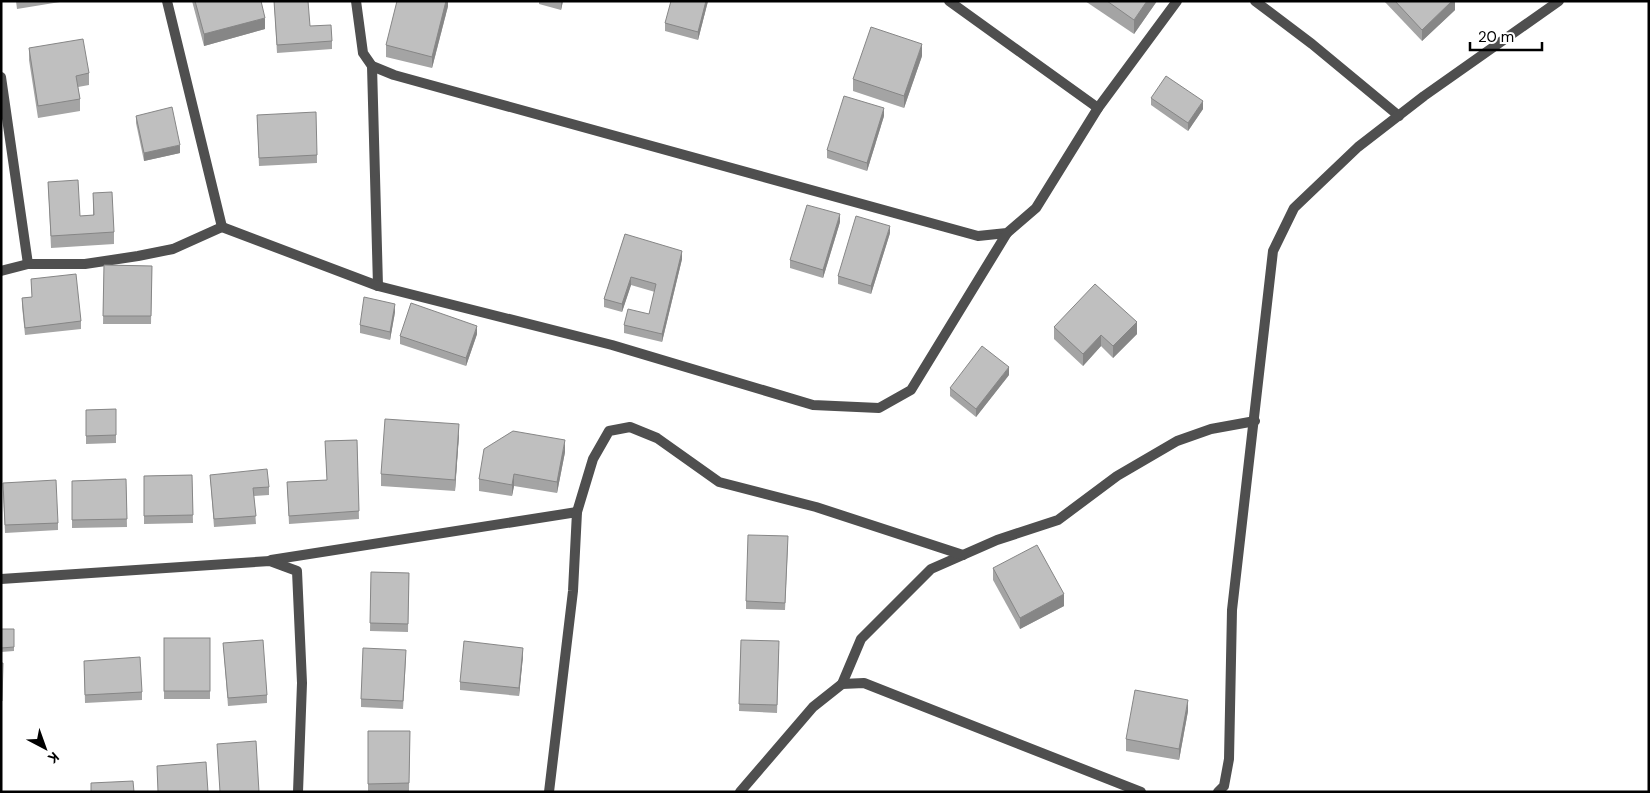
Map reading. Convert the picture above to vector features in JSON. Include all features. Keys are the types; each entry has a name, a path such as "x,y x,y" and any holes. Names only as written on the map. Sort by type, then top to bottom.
{"street":[{"path":"167,1 222,227"},
{"path":"356,1 363,53 372,66 378,286"},
{"path":"949,1 1098,108"},
{"path":"1,271 28,264 85,264 174,249 222,227 378,286 612,345 812,405 879,408 911,390 1007,233 1036,208 1098,108 1178,1"},
{"path":"1255,1 1312,44 1399,116"},
{"path":"1218,792 1224,786 1229,759 1232,610 1273,251 1294,208 1358,147 1559,1"},
{"path":"372,66 432,85 978,236 1007,233"},
{"path":"1,77 28,264"},
{"path":"740,792 747,788 813,707 842,684 861,640 931,569 997,540 1058,520 1117,476 1177,441 1211,429 1255,421"},
{"path":"549,792 573,591 576,512 593,459 609,431 630,427 657,438 719,482 816,507 963,555"},
{"path":"1,579 270,560 576,512"},
{"path":"270,560 297,571 302,683 298,792"},
{"path":"842,684 864,683 1141,792"}],"building":[{"path":"195,1 261,1 265,18 204,34"},
{"path":"274,1 308,1 310,26 331,25 332,41 277,45"},
{"path":"397,1 446,1 432,57 386,45"},
{"path":"671,1 706,1 698,32 665,23"},
{"path":"1107,1 1147,1 1134,20"},
{"path":"1395,1 1452,1 1422,30"},
{"path":"871,27 922,44 904,96 853,79"},
{"path":"83,39 89,73 76,76 80,99 38,106 29,48"},
{"path":"1166,76 1203,101 1188,123 1151,98"},
{"path":"844,96 884,108 867,163 827,150"},
{"path":"172,107 180,145 144,153 136,116"},
{"path":"316,112 317,155 259,158 257,115"},
{"path":"78,180 80,216 94,215 93,193 112,192 114,232 51,236 48,182"},
{"path":"807,205 840,214 823,270 790,260"},
{"path":"856,216 890,226 871,286 838,276"},
{"path":"625,234 682,251 662,334 624,325 628,309 649,314 656,284 631,277 622,304 604,299"},
{"path":"104,265 152,266 151,316 103,316"},
{"path":"76,274 81,321 25,328 22,298 32,297 31,279"},
{"path":"1095,284 1137,322 1113,346 1101,335 1083,354 1054,327"},
{"path":"364,297 395,304 390,332 360,325"},
{"path":"411,303 477,326 466,358 400,336"},
{"path":"982,346 1009,367 976,409 950,388"},
{"path":"116,409 116,435 86,436 86,410"},
{"path":"385,419 459,424 455,480 381,474"},
{"path":"513,431 565,440 557,482 514,474 512,485 479,479 484,449"},
{"path":"357,440 359,511 289,516 287,482 327,480 325,441"},
{"path":"267,469 269,487 253,488 256,516 214,519 210,475"},
{"path":"192,475 193,515 144,516 144,476"},
{"path":"126,479 127,519 72,520 72,481"},
{"path":"56,480 58,523 5,525 3,483"},
{"path":"748,535 788,536 785,603 746,601"},
{"path":"1037,545 1064,594 1020,618 993,568"},
{"path":"371,572 409,573 408,624 370,623"},
{"path":"1,629 14,629 14,647 1,648"},
{"path":"164,638 210,638 210,691 164,691"},
{"path":"263,640 267,695 228,698 223,643"},
{"path":"741,640 779,641 777,705 739,704"},
{"path":"464,641 523,648 519,688 460,682"},
{"path":"363,648 406,650 403,701 361,699"},
{"path":"140,657 142,692 85,695 84,661"},
{"path":"1,663 3,663 2,701 1,701"},
{"path":"1135,690 1188,700 1179,749 1126,739"},
{"path":"368,731 410,731 409,783 368,784"},
{"path":"256,741 259,792 220,792 217,744"},
{"path":"206,762 208,792 158,792 157,766"},
{"path":"133,781 134,792 91,792 91,783"}]}
